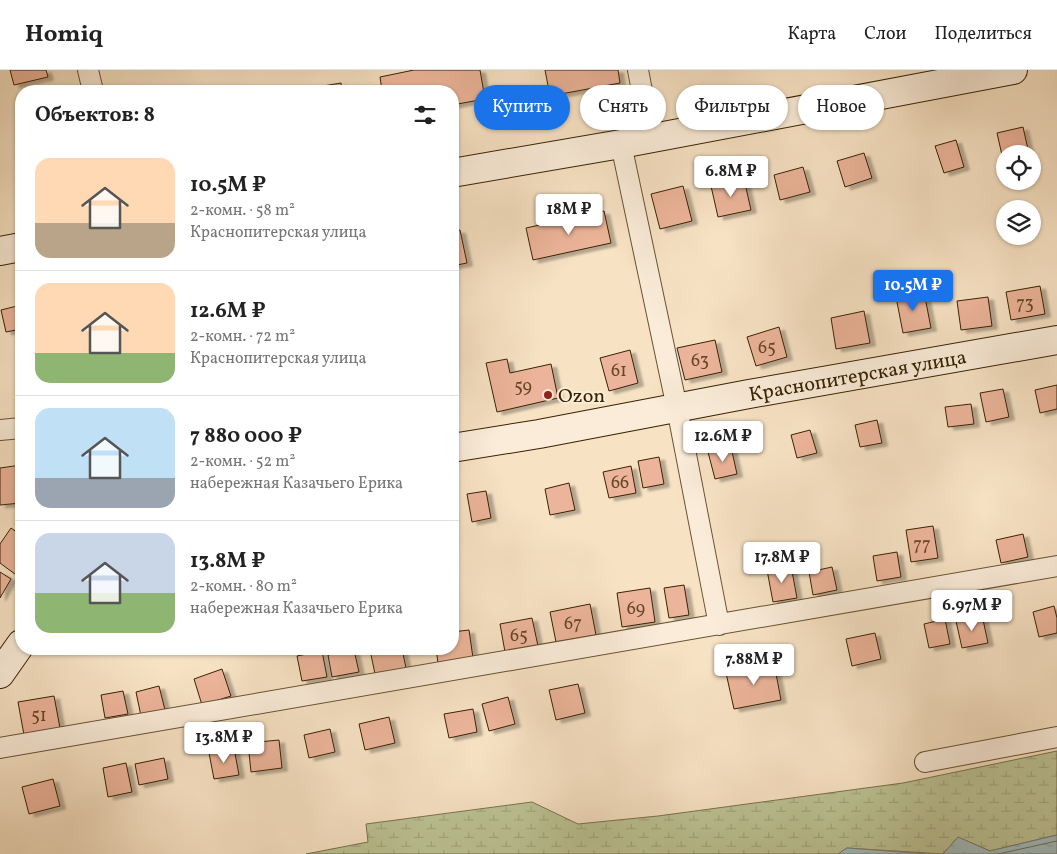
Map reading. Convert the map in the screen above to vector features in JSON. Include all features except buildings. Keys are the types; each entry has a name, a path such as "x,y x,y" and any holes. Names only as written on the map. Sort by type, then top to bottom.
{"main road":[{"path":"459,172 620,144 1013,70"},
{"path":"0,251 15,248"},
{"name":"Краснопитерская улица","path":"459,447 1057,340"},
{"path":"0,674 15,653"}],"street":[{"path":"88,70 92,85"},
{"path":"638,70 652,138"},
{"path":"620,144 677,408 719,625"},
{"path":"0,430 15,429"},
{"path":"0,748 1057,566"},
{"path":"925,762 1057,737"}],"green space":[{"path":"1057,751 1057,835 990,851 958,837 943,854 847,848 838,854 306,854 368,842 366,824 532,802 578,824 658,816 903,783"}],"water":[{"path":"1057,835 1057,854 943,854 958,837 990,851"},
{"path":"847,848 930,854 838,854"}],"place":[{"name":"Ozon","path":"548,395"}]}
